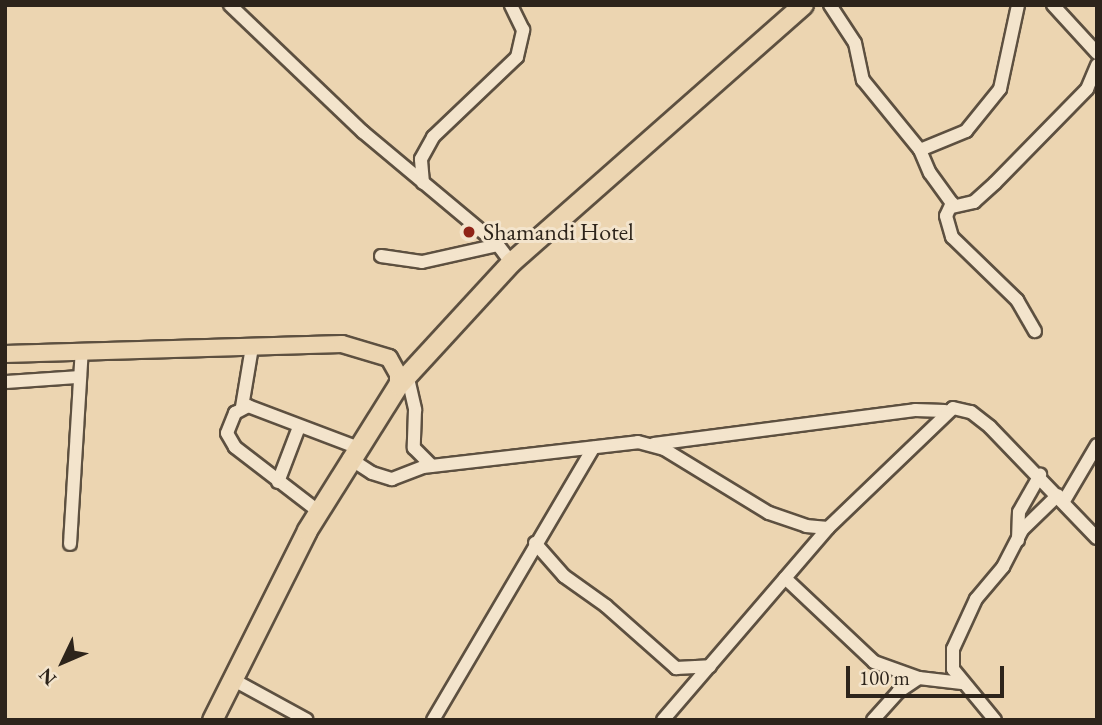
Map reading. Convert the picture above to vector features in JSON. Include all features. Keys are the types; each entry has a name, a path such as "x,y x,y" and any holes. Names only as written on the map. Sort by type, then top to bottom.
{"highway":[{"path":"212,720 318,511 402,380 511,262 803,5"}],"main road":[{"path":"5,354 252,346 356,346 389,358 402,380"}],"street":[{"path":"230,5 423,183 498,245 511,262"},
{"path":"423,183 421,159 433,136 521,49 523,30 511,5"},
{"path":"830,5 855,43 863,80 920,150 952,207"},
{"path":"920,150 966,131 1000,89 1018,5"},
{"path":"1053,5 1097,53"},
{"path":"1035,331 1017,300 952,237 946,216 952,207 974,202 995,183 1087,89 1097,65"},
{"path":"381,256 422,262 498,245"},
{"path":"252,346 242,407 227,433 229,440 278,482 318,511"},
{"path":"70,544 78,377 82,351"},
{"path":"5,382 78,377"},
{"path":"402,380 415,410 414,448 424,462 432,466"},
{"path":"242,407 299,427 353,453 372,473 392,479 432,466 593,449 619,442 650,444 915,410 945,411 962,407 971,412 1040,475 1095,535"},
{"path":"663,720 828,528 945,411"},
{"path":"278,482 299,427"},
{"path":"650,444 769,513 807,526 828,528"},
{"path":"995,720 953,669 953,649 972,606 1003,567 1018,540 1061,498 1097,445"},
{"path":"433,720 534,543 593,449"},
{"path":"1018,540 1019,512 1040,475"},
{"path":"534,543 564,576 606,606 676,668 710,666"},
{"path":"785,578 874,662 919,678 962,683"},
{"path":"873,720 898,692 919,678"},
{"path":"232,679 307,720"}],"place":[{"name":"Shamandi Hotel","path":"469,232"}]}
